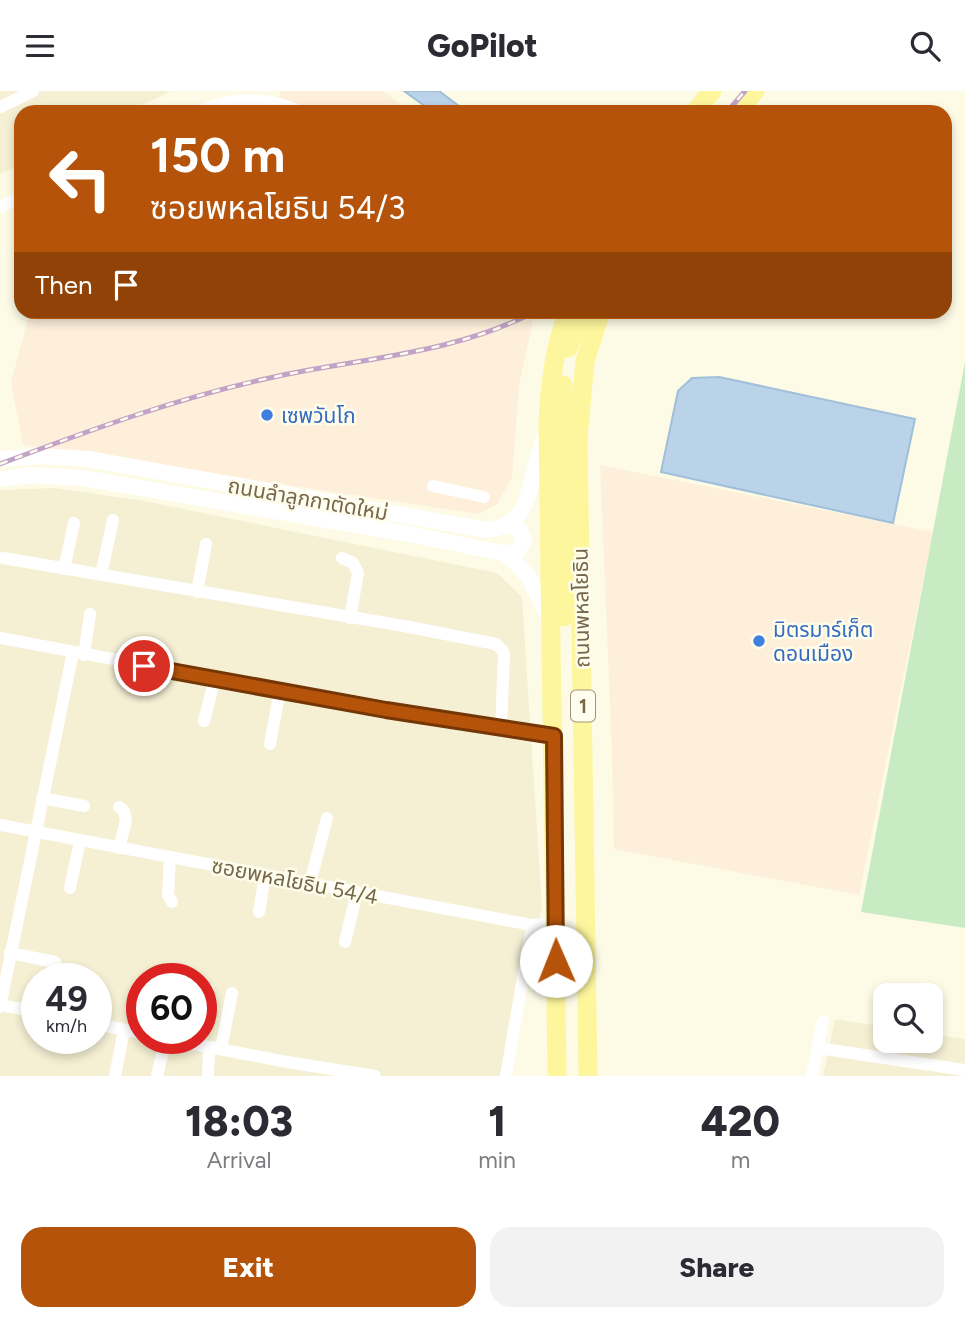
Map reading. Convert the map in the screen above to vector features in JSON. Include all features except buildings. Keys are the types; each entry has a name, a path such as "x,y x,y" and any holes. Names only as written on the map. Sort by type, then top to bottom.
{"main road":[{"path":"701,105 712,91"},
{"path":"743,105 755,91"},
{"name":"ถนนพหลโยธิน","path":"558,1076 548,427 556,352 566,319"},
{"path":"555,785 564,734 563,390 569,342 581,319"},
{"name":"ถนนพหลโยธิน","path":"588,1076 578,438 585,361 598,319"},
{"path":"502,553 517,552 524,541 520,530 507,525 524,507 548,427"},
{"name":"ถนนลำลูกกาตัดใหม่","path":"0,459 42,456 88,459 486,530 507,525"},
{"name":"ถนนลำลูกกาตัดใหม่","path":"0,479 44,475 83,478 414,535 502,553 516,562 528,576 551,624"},
{"path":"556,923 585,926"}],"street":[{"path":"0,107 33,91"},
{"path":"213,105 236,100 260,100 281,105"},
{"path":"433,486 484,497"},
{"path":"101,575 113,520"},
{"path":"64,569 74,523"},
{"path":"197,591 206,544"},
{"path":"3,558 489,642 500,647 504,655 501,729"},
{"path":"342,558 353,563 358,573 350,618"},
{"path":"21,1010 0,1006 41,798 90,614"},
{"path":"0,638 280,690 554,736"},
{"path":"204,721 215,678"},
{"path":"270,744 280,690"},
{"path":"41,798 84,806"},
{"path":"118,807 124,811 126,821 119,848"},
{"path":"310,883 327,818"},
{"name":"ซอยพหลโยธิน 54/4","path":"0,825 532,925 556,923"},
{"path":"71,888 80,841"},
{"path":"170,857 167,884 172,902"},
{"path":"259,912 265,875"},
{"path":"345,942 357,892"},
{"path":"506,1076 532,925"},
{"path":"0,935 14,935"},
{"path":"10,953 55,961"},
{"path":"217,1023 232,993"},
{"path":"812,1076 823,1021"},
{"path":"112,1027 124,1030 115,1076"},
{"path":"217,1047 375,1076"},
{"path":"818,1048 965,1070"},
{"path":"157,1076 162,1054"},
{"path":"207,1054 208,1076"}],"shaded area":[{"path":"0,91 171,91 142,105 14,105 14,167 0,174"},
{"path":"281,91 383,91 402,105 278,105"},
{"name":"เซพวันโก","path":"28,319 533,319 519,385 512,478 497,504 479,514 23,445 11,382"},
{"name":"มิตรมาร์เก็ต ดอนเมือง","path":"600,465 933,532 859,895 614,849"},
{"path":"55,488 144,501 497,573 522,597 542,907 506,1076 0,1076 0,490"},
{"path":"835,1019 873,1025 873,1053 943,1053 943,1036 965,1039 965,1076 823,1076"}],"green space":[{"path":"965,362 965,928 861,912"}],"water":[{"path":"404,91 439,91 458,105 423,105"},
{"path":"719,377 915,419 893,523 661,472 678,391 692,378"}],"railway":[{"path":"733,105 745,91"},
{"path":"0,464 101,427 204,394 307,370 440,346 473,337 518,319"}],"place":[{"name":"เซพวันโก","path":"267,415"},
{"name":"มิตรมาร์เก็ต ดอนเมือง","path":"759,641"}],"route":[{"path":"144,666 386,710 554,736 556,961"}]}
